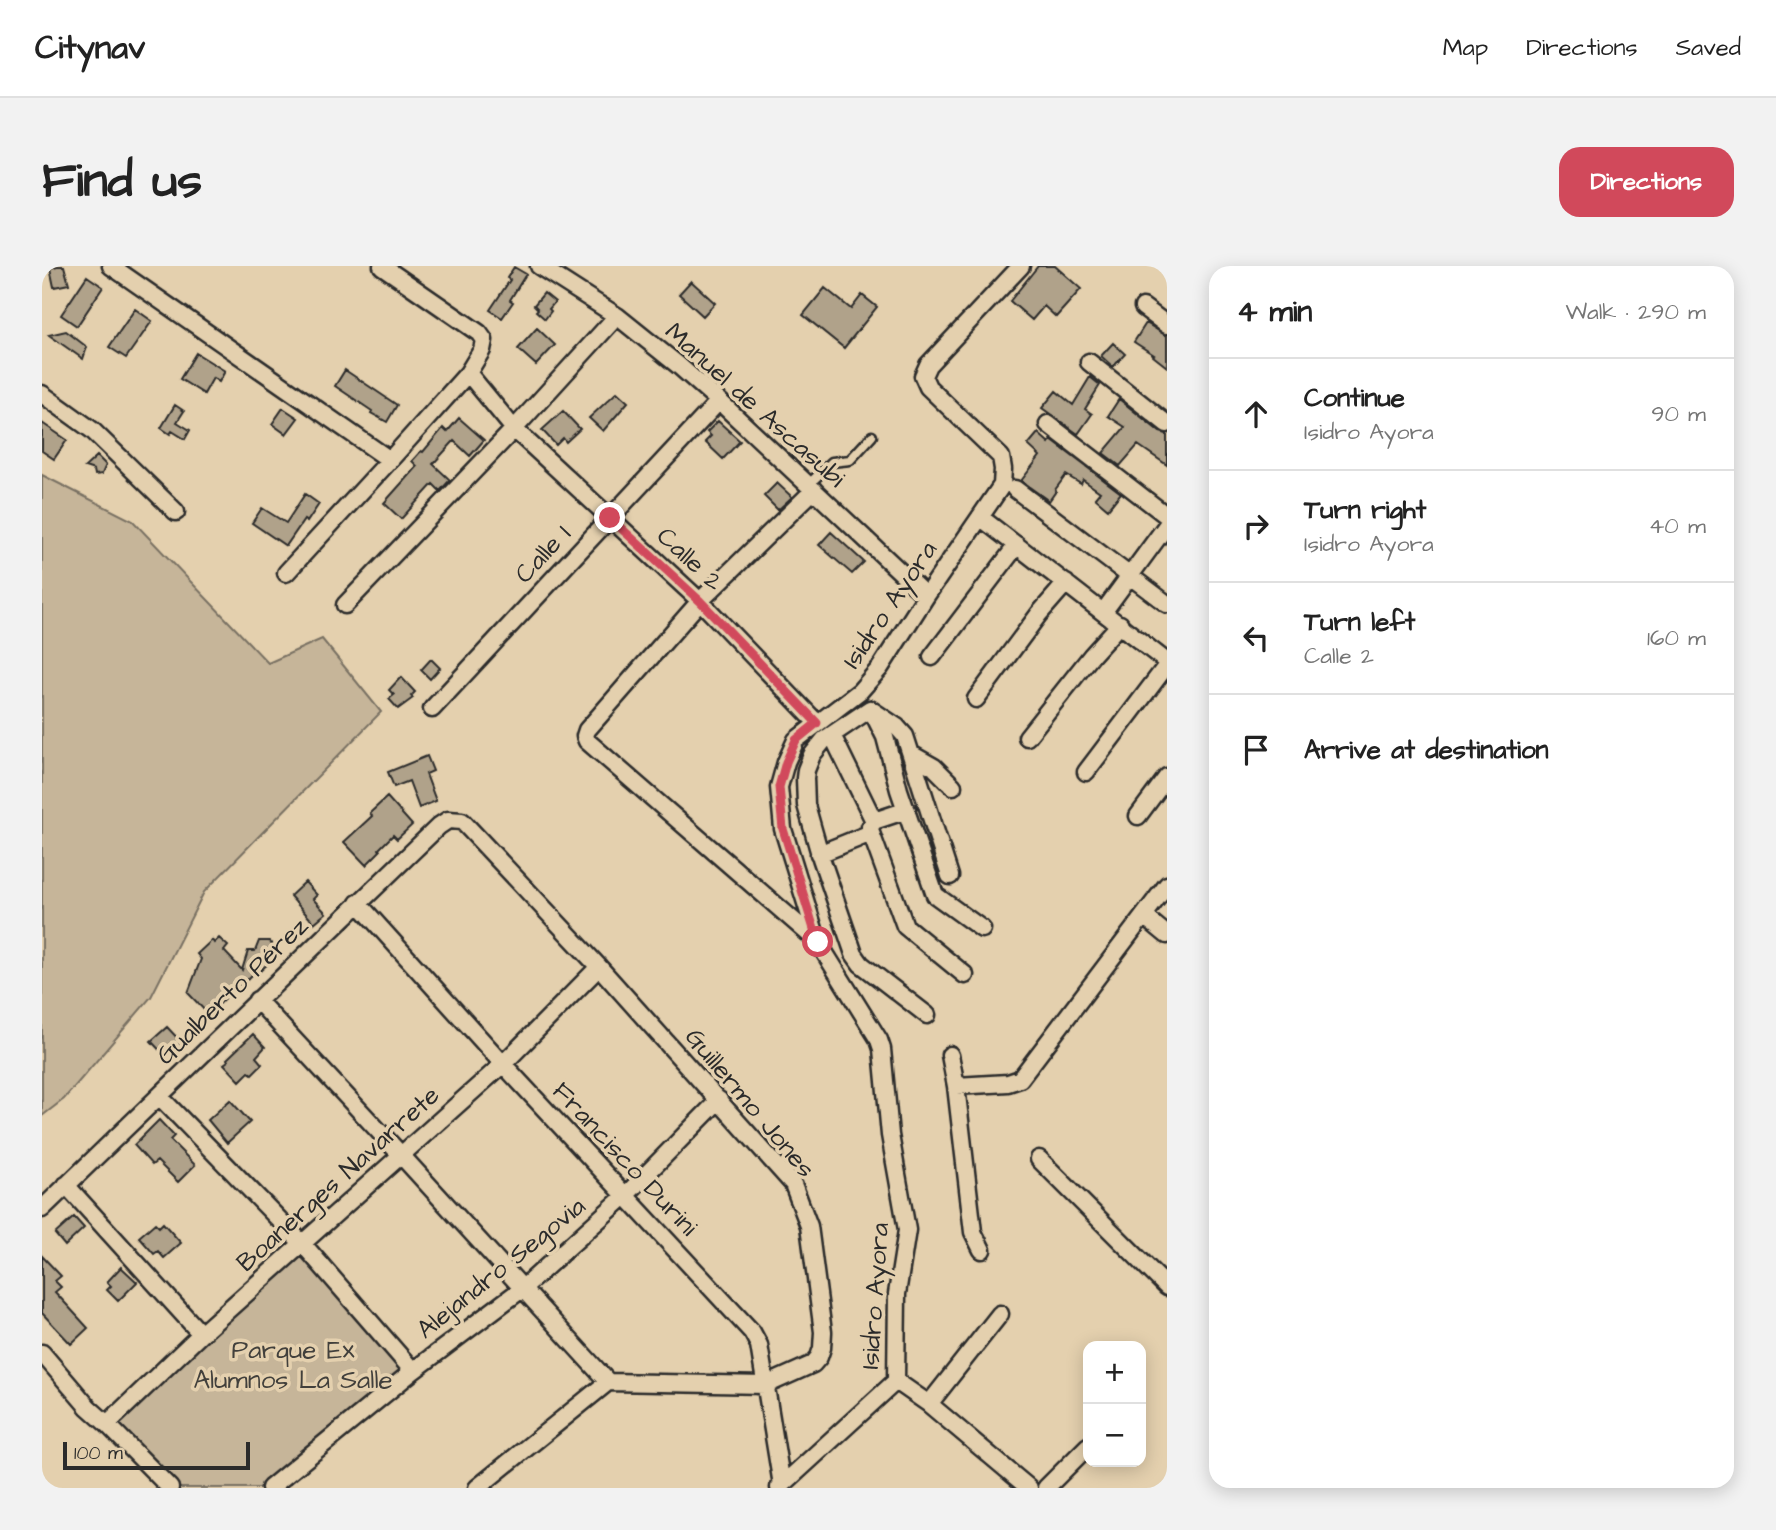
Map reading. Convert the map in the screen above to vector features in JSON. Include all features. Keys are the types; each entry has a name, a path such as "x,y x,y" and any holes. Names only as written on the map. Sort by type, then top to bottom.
{"street":[{"path":"111,266 390,460"},
{"path":"286,573 468,373 482,350 484,340 479,333 382,266"},
{"name":"Manuel de Ascasubi","path":"539,266 617,316 678,365 926,596"},
{"name":"Isidro Ayora","path":"780,1486 896,1381 897,1294 907,1230 890,1135 882,1049 818,942 783,829 779,787 796,740 860,691 880,668 1002,485 1003,469 1000,457 928,387 923,376 928,365 1021,266"},
{"path":"1143,307 1167,325"},
{"path":"345,605 514,429 617,316"},
{"path":"1090,362 1167,424"},
{"name":"Calle 2","path":"468,373 514,429 700,601 817,723"},
{"path":"42,394 92,430 176,512"},
{"name":"Calle I","path":"432,709 719,401"},
{"path":"1048,424 1167,516"},
{"path":"811,488 700,601 587,730 585,736 587,741 818,942"},
{"path":"1015,489 1167,604"},
{"path":"980,517 1104,611 1167,663 1086,772"},
{"path":"1104,611 1167,525"},
{"path":"932,657 1017,545"},
{"path":"976,699 1039,614 1066,583"},
{"path":"1027,737 1120,624"},
{"path":"860,691 885,737 899,790 935,895 982,929"},
{"path":"870,709 832,735 812,755 805,778 806,804 820,854 857,958 867,969 927,1015"},
{"path":"870,709 902,732 950,876"},
{"path":"832,735 873,827 905,926 965,975"},
{"path":"911,754 934,768 953,786"},
{"path":"1138,816 1167,777"},
{"path":"820,854 907,810"},
{"name":"Gualberto Pérez","path":"42,1209 439,827 448,820 462,821"},
{"name":"Guillermo Jones","path":"462,821 599,967 793,1184 809,1226 823,1332 822,1348 813,1364 766,1385 608,1382"},
{"path":"956,1086 1008,1083 1020,1079 1167,885"},
{"name":"Francisco Durini","path":"358,903 503,1064 752,1332 759,1345 780,1486"},
{"path":"1144,916 1167,935"},
{"name":"Boanerges Navarrete","path":"107,1424 201,1334 503,1064 599,967"},
{"path":"257,1000 608,1382 477,1488"},
{"path":"950,1055 973,1233 982,1250"},
{"path":"160,1097 302,1243 413,1371"},
{"name":"Alejandro Segovia","path":"270,1488 413,1371 523,1288 625,1196 719,1100"},
{"path":"1039,1158 1167,1287"},
{"path":"66,1185 201,1334"},
{"path":"929,1404 1000,1314"},
{"path":"42,1353 89,1407 170,1488"},
{"path":"896,1381 929,1404 1029,1488"},
{"path":"1046,1488 1083,1451"}],"lane":[{"path":"811,488 832,462 850,460 872,436"}],"green space":[{"path":"42,475 133,521 268,663 322,639 381,712 204,892 151,997 64,1099 42,1116"},
{"name":"Parque Ex Alumnos La Salle","path":"302,1243 413,1371 270,1488 172,1488 115,1425"}],"building":[{"path":"64,266 69,284 54,287 50,268"},
{"path":"1038,266 1055,266 1081,289 1056,317 1044,306 1032,320 1010,301"},
{"path":"514,267 526,274 502,318 490,310 510,280 507,278"},
{"path":"87,276 103,287 77,326 61,315"},
{"path":"691,281 715,303 703,316 679,294"},
{"path":"825,288 851,309 862,295 877,307 844,348 803,315"},
{"path":"544,293 555,302 545,319 536,311 538,309 534,305"},
{"path":"135,309 152,321 126,358 109,347"},
{"path":"1146,323 1167,336 1167,367 1134,342"},
{"path":"537,328 555,345 536,365 518,349"},
{"path":"66,331 87,347 83,359 49,335"},
{"path":"1113,343 1125,354 1113,367 1101,356"},
{"path":"196,353 225,371 219,382 213,378 204,394 180,379"},
{"path":"345,370 397,405 387,422 335,386"},
{"path":"1090,377 1100,385 1085,409 1092,414 1078,434 1042,408 1056,391 1073,405"},
{"path":"617,392 628,402 603,431 589,418"},
{"path":"1119,399 1160,432 1167,434 1167,465 1138,445 1120,466 1103,453 1125,427 1108,416"},
{"path":"175,405 184,411 177,422 190,430 185,439 161,428"},
{"path":"283,408 298,418 286,434 272,424"},
{"path":"563,411 580,429 566,442 563,438 556,445 542,430"},
{"path":"459,418 484,440 470,456 454,441 433,464 450,480 440,491 433,484 401,519 384,503 417,466 412,461 443,428 447,432"},
{"path":"718,421 740,441 723,459 705,442 711,436 707,432"},
{"path":"42,423 67,440 54,459 42,451"},
{"path":"1038,433 1121,493 1108,509 1095,498 1100,492 1083,480 1081,484 1066,475 1049,501 1021,481 1040,456 1028,445"},
{"path":"97,456 106,465 102,474 95,475 94,470 85,467"},
{"path":"777,483 792,497 778,510 764,496"},
{"path":"305,494 319,504 286,546 252,523 262,508 286,523"},
{"path":"831,532 864,562 852,574 819,545"},
{"path":"431,659 440,668 430,679 421,670"},
{"path":"401,677 415,692 411,696 413,698 398,709 389,699 394,695 389,690"},
{"path":"427,756 433,771 426,774 436,801 419,808 409,781 394,787 388,772"},
{"path":"387,797 412,825 397,839 393,835 366,865 344,842 372,816 370,813"},
{"path":"305,882 317,895 313,899 326,913 314,923 290,896"},
{"path":"219,938 228,946 224,951 242,970 248,951 255,951 259,941 269,941 277,950 269,957 272,960 260,971 258,969 235,992 233,990 209,1015 188,993 201,959 197,954 212,940 214,943"},
{"path":"167,1027 183,1044 168,1059 151,1041"},
{"path":"253,1034 265,1047 256,1057 262,1064 240,1081 224,1064"},
{"path":"230,1100 250,1122 227,1143 208,1120"},
{"path":"159,1120 174,1136 170,1140 195,1165 178,1182 157,1161 152,1165 134,1145"},
{"path":"74,1217 84,1228 65,1246 55,1234"},
{"path":"155,1223 159,1227 163,1223 181,1243 164,1258 158,1251 154,1254 139,1237"},
{"path":"42,1256 61,1276 55,1281 61,1287 55,1292 88,1328 71,1344 42,1313"},
{"path":"121,1267 137,1282 118,1301 107,1290 111,1286 107,1282"}],"route":[{"path":"610,518 700,601 817,723 796,740 779,787 783,829 818,942"}]}
